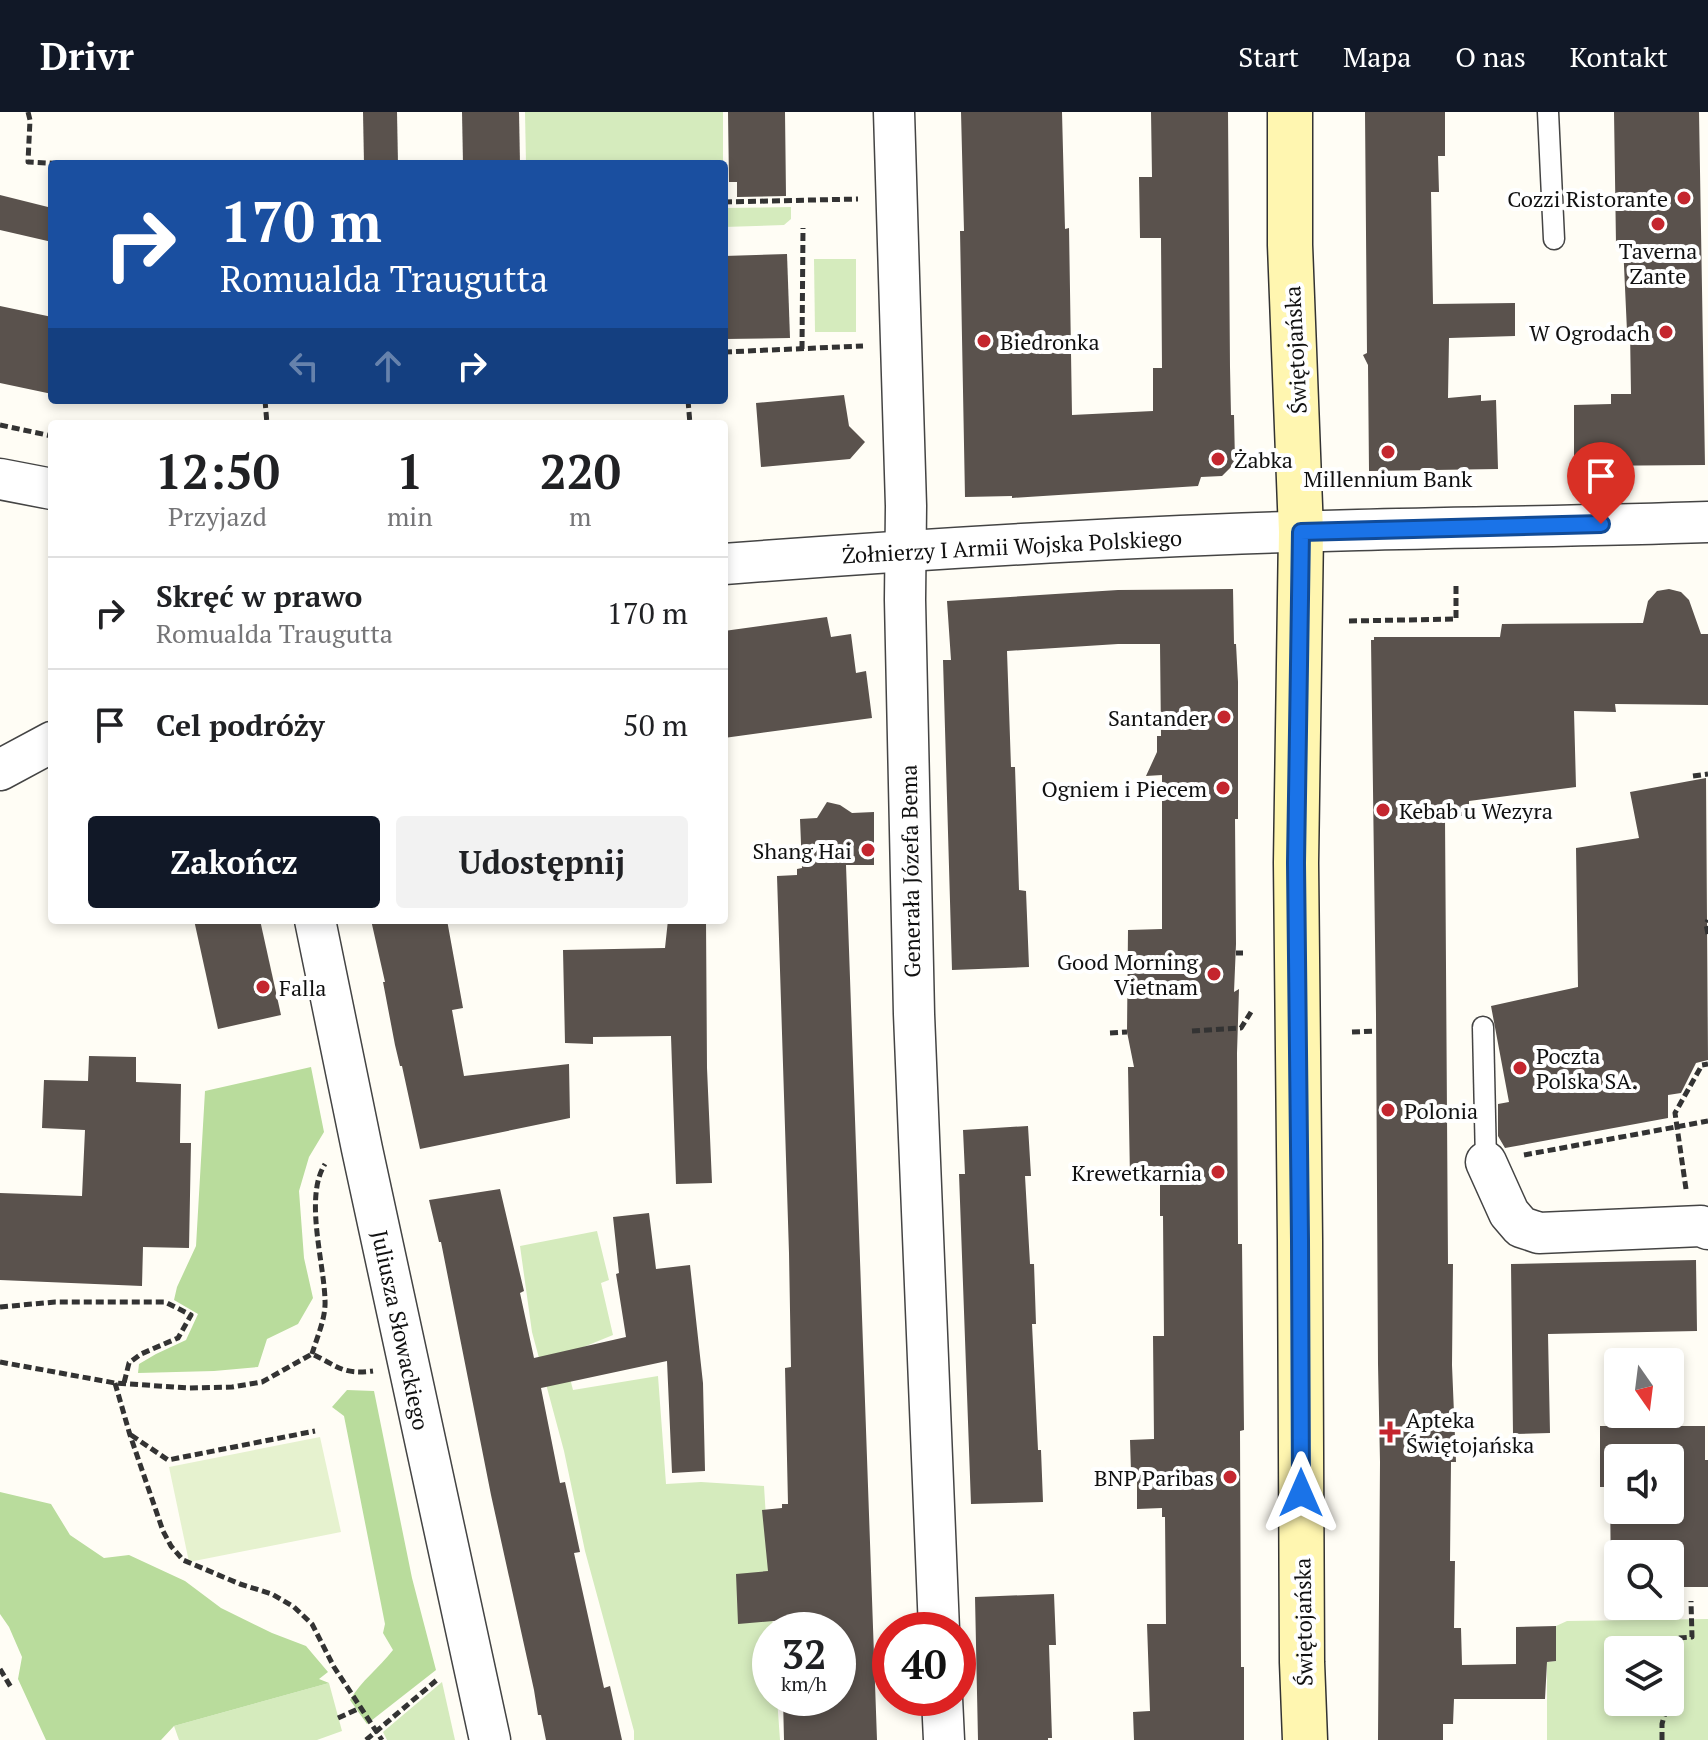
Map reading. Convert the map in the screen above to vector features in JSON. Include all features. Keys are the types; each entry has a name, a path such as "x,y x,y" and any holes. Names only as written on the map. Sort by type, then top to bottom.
{"street":[{"name":"Generała Józefa Bema","path":"894,112 904,428 914,1030 938,1612"},
{"name":"Świętojańska","path":"1290,112 1290,245 1301,532 1296,892 1305,1740"},
{"path":"0,479 48,488"},
{"name":"Żołnierzy I Armii Wojska Polskiego","path":"728,564 906,550 1301,532 1708,522"},
{"path":"0,770 48,744"},
{"name":"Juliusza Słowackiego","path":"316,924 490,1740"},
{"path":"1486,1162 1509,1213 1521,1227 1539,1233 1700,1228"},
{"path":"943,1716 944,1740"}],"lane":[{"path":"1548,112 1554,239"},
{"path":"1483,1027 1486,1162"}],"path":[{"path":"28,112 28,162 48,163"},
{"path":"728,202 869,199"},
{"path":"802,349 803,228"},
{"path":"728,352 865,346"},
{"path":"0,425 48,435"},
{"path":"1349,621 1456,619 1456,583"},
{"path":"1693,776 1708,774"},
{"path":"1708,920 1708,934"},
{"path":"1192,1031 1241,1028 1251,1012"},
{"path":"1352,1032 1376,1031"},
{"path":"1110,1033 1127,1032"},
{"path":"1700,1228 1675,1113 1702,1065 1708,1064"},
{"path":"1486,1162 1708,1121"},
{"path":"0,1362 115,1383 189,1388 232,1387 262,1382 312,1354 324,1314 325,1299 317,1236 318,1174 329,1156"},
{"path":"0,1307 55,1302 165,1302 191,1315 178,1338 141,1354 129,1363 124,1383"},
{"path":"312,1354 343,1371 369,1372"},
{"path":"115,1383 163,1531 183,1560 272,1594 294,1607 312,1624 334,1667 382,1740"},
{"path":"130,1435 168,1460 315,1431"},
{"path":"1684,1638 1692,1637 1691,1601"},
{"path":"0,1669 12,1689"},
{"path":"366,1740 448,1670"},
{"path":"338,1718 360,1708"},
{"path":"1662,1740 1664,1716"}],"green space":[{"path":"525,112 723,112 723,160 526,160"},
{"path":"791,207 791,219 784,225 728,227 728,208"},
{"path":"814,259 856,259 856,332 815,332"},
{"path":"311,1067 324,1132 309,1157 299,1191 304,1258 313,1298 298,1324 267,1339 258,1367 138,1373 139,1364 186,1340 198,1314 174,1300 196,1246 205,1091"},
{"path":"597,1231 609,1280 601,1283 613,1335 564,1355 573,1390 658,1376 666,1484 701,1482 764,1486 772,1612 752,1612 752,1716 778,1716 780,1740 634,1740 532,1332 520,1246"},
{"path":"347,1390 374,1391 412,1578 436,1670 367,1724 350,1700 393,1650 383,1633 385,1624 344,1416 332,1407"},
{"path":"320,1437 341,1532 189,1562 169,1467"},
{"path":"0,1492 51,1504 70,1535 104,1558 129,1555 185,1581 221,1608 306,1646 328,1672 319,1679 329,1683 174,1726 161,1740 46,1740 18,1679 22,1657 0,1614"},
{"path":"1708,1619 1708,1740 1547,1740 1547,1662 1556,1661 1556,1626 1567,1621"},
{"path":"442,1682 455,1740 387,1740 383,1732"},
{"path":"329,1683 342,1731 317,1740 179,1740 174,1726"}],"building":[{"path":"363,112 397,112 398,160 364,160"},
{"path":"462,112 519,112 520,160 463,160"},
{"path":"728,112 785,112 786,196 737,197 737,182 729,182"},
{"path":"961,112 1062,112 1065,229 1069,228 1072,415 1153,411 1153,368 1162,368 1161,238 1140,238 1139,177 1152,177 1151,112 1228,112 1230,367 1235,463 1222,476 1201,477 1198,486 1012,498 965,497"},
{"path":"1365,112 1445,112 1445,156 1438,156 1439,192 1431,192 1433,304 1515,303 1515,336 1449,338 1448,398 1481,395 1481,401 1496,400 1498,469 1369,471 1368,365 1363,355 1367,353"},
{"path":"1614,112 1699,112 1705,465 1574,466 1574,405 1611,404 1611,394 1631,394 1623,244 1616,244"},
{"path":"0,195 48,207 48,241 0,230"},
{"path":"787,254 790,338 728,339 728,256"},
{"path":"0,306 48,316 48,393 0,383"},
{"path":"844,395 849,426 865,442 850,459 761,467 756,403"},
{"path":"1233,589 1238,682 1234,992 1239,989 1238,1244 1242,1244 1244,1430 1240,1431 1244,1740 1134,1740 1133,1712 1150,1711 1147,1624 1166,1624 1165,1517 1162,1517 1162,1508 1137,1509 1137,1471 1131,1471 1130,1440 1154,1439 1153,1336 1164,1336 1163,1216 1160,1216 1160,1178 1130,1178 1128,1067 1134,1067 1127,1032 1128,930 1162,929 1162,775 1146,776 1157,752 1157,736 1161,736 1160,644 1007,651 1019,890 1026,891 1029,967 952,970 943,660 951,660 947,601 1118,590"},
{"path":"1669,589 1681,592 1689,600 1701,634 1708,634 1708,705 1615,704 1616,712 1574,711 1576,787 1469,801 1469,815 1445,818 1448,1264 1453,1264 1452,1365 1456,1462 1451,1462 1450,1561 1455,1561 1454,1628 1461,1628 1462,1665 1516,1664 1516,1627 1556,1626 1556,1661 1547,1662 1545,1699 1454,1699 1453,1724 1443,1724 1443,1740 1378,1740 1380,1462 1371,640 1374,637 1500,637 1502,624 1643,623 1648,601 1657,591"},
{"path":"827,617 831,637 851,634 856,673 866,671 872,718 728,737 728,630"},
{"path":"1706,778 1708,1060 1696,1063 1681,1093 1668,1095 1668,1118 1505,1148 1498,1136 1498,1104 1509,1102 1491,1006 1578,987 1576,848 1639,838 1630,792"},
{"path":"827,802 840,805 852,813 874,812 874,865 846,865 872,1612 872,1716 876,1716 877,1740 784,1740 783,1716 856,1716 856,1612 752,1612 752,1623 738,1624 736,1574 768,1571 762,1510 782,1508 782,1504 788,1504 785,1368 791,1367 777,876 797,875 797,869 802,868 800,819 817,818"},
{"path":"195,924 261,924 281,1015 218,1029"},
{"path":"372,924 448,924 463,1008 452,1010 464,1076 569,1064 570,1118 420,1149 395,1045"},
{"path":"668,924 706,924 712,1183 676,1184 671,1036 593,1037 593,1044 565,1043 563,950 665,948"},
{"path":"89,1056 136,1057 136,1082 181,1084 180,1143 191,1143 189,1248 143,1247 142,1286 0,1280 0,1193 82,1196 85,1130 42,1128 44,1080 88,1081"},
{"path":"1028,1126 1031,1176 1025,1176 1030,1264 1034,1264 1036,1324 1032,1324 1043,1502 971,1504 959,1174 965,1174 963,1130"},
{"path":"500,1189 524,1291 520,1293 534,1358 626,1337 616,1274 619,1273 613,1217 649,1213 656,1269 690,1265 703,1383 705,1471 672,1473 667,1361 541,1388 560,1483 565,1482 580,1552 574,1553 604,1688 610,1686 622,1740 546,1740 541,1715 538,1715 441,1242 429,1200"},
{"path":"1696,1260 1697,1331 1548,1334 1550,1433 1513,1434 1511,1264"},
{"path":"1600,1426 1705,1426 1708,1587 1684,1587 1684,1540 1611,1540 1610,1524 1684,1524 1684,1444 1604,1444 1604,1487 1600,1487"},
{"path":"1054,1594 1056,1645 1049,1645 1052,1738 978,1740 975,1597"}],"place":[{"name":"Cozzi Ristorante","path":"1684,198"},
{"name":"Taverna Zante","path":"1658,224"},
{"name":"W Ogrodach","path":"1666,332"},
{"name":"Biedronka","path":"984,341"},
{"name":"Millennium Bank","path":"1388,452"},
{"name":"Żabka","path":"1218,459"},
{"name":"Santander","path":"1224,717"},
{"name":"Ogniem i Piecem","path":"1223,788"},
{"name":"Kebab u Wezyra","path":"1383,810"},
{"name":"Shang Hai","path":"868,850"},
{"name":"Good Morning Vietnam","path":"1214,974"},
{"name":"Falla","path":"263,987"},
{"name":"Poczta Polska SA.","path":"1520,1068"},
{"name":"Polonia","path":"1388,1110"},
{"name":"Krewetkarnia","path":"1218,1172"},
{"name":"Apteka Świętojańska","path":"1390,1432"},
{"name":"BNP Paribas","path":"1230,1477"}],"route":[{"path":"1301,1493 1296,863 1301,532 1601,524"}]}
